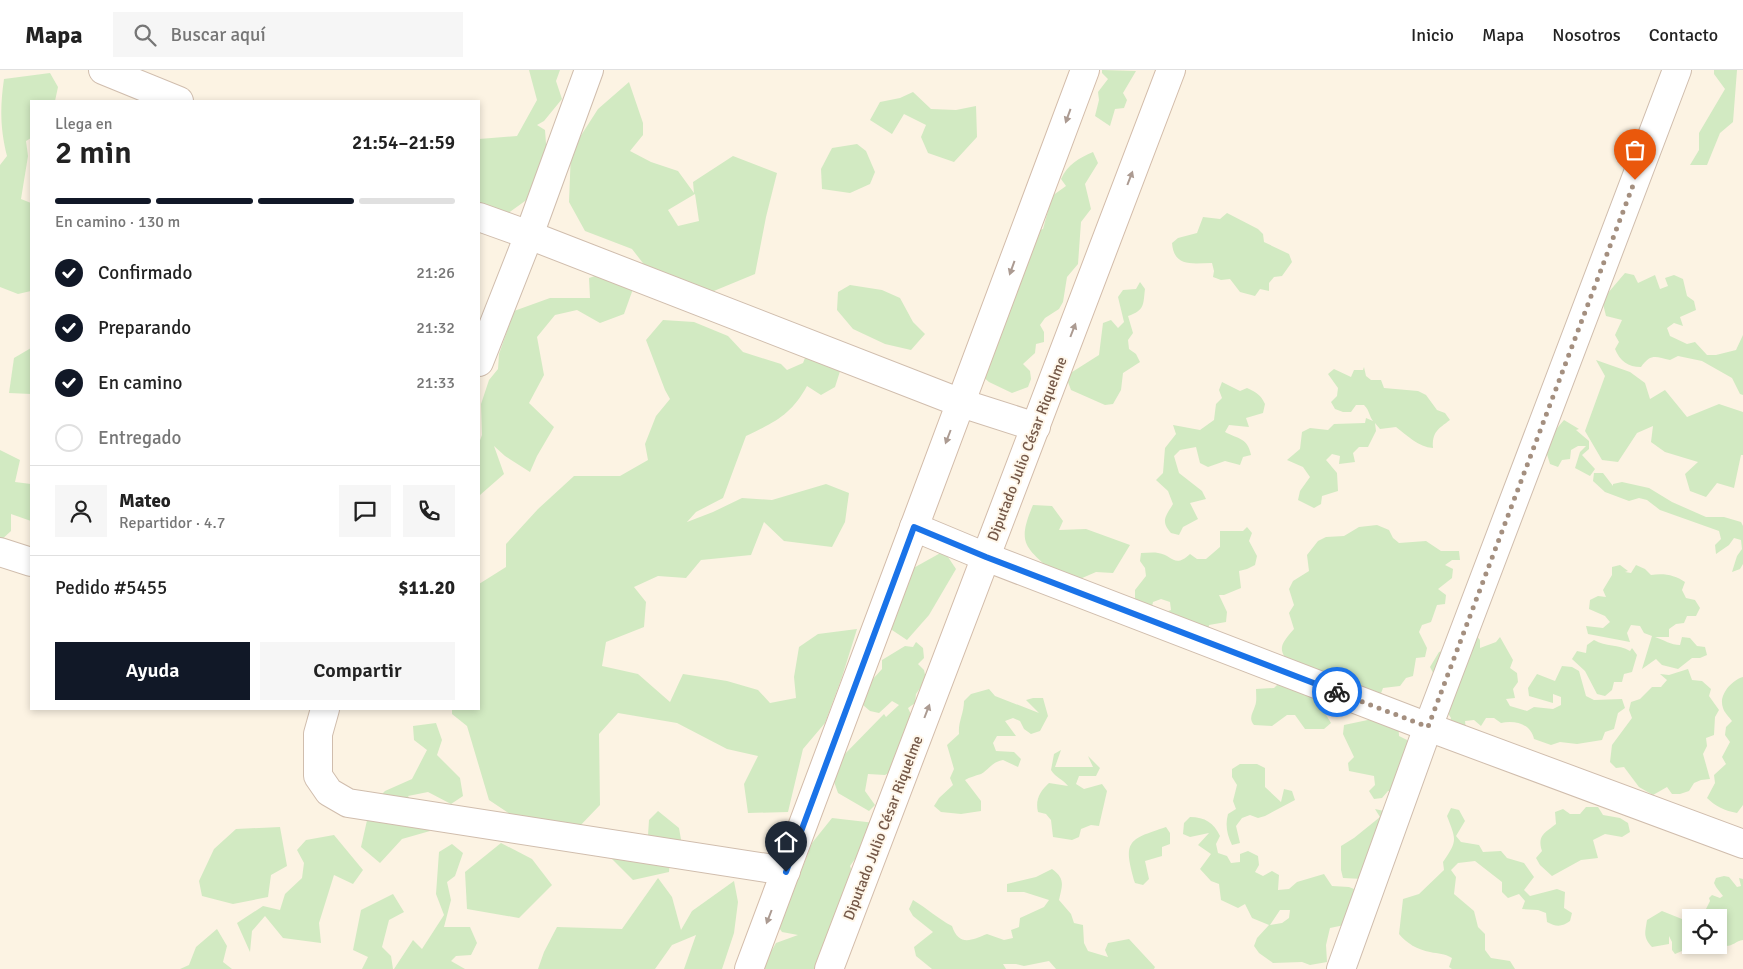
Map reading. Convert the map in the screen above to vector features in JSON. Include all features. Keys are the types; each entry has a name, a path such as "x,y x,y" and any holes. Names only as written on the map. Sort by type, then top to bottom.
{"street":[{"path":"103,70 177,100"},
{"path":"480,359 529,235 589,70"},
{"path":"749,969 1085,70"},
{"name":"Diputado Julio César Riquelme","path":"829,969 1171,70"},
{"path":"1342,969 1428,727 1677,70"},
{"path":"480,217 961,403 1036,427"},
{"path":"914,527 986,557 1428,727 1743,844"},
{"path":"0,552 30,562"},
{"path":"325,710 318,734 318,776 329,792 348,802 786,872"}],"green space":[{"path":"529,70 560,70 556,81 562,99 544,121 537,125 545,130 547,157 539,191 504,216 480,207 480,139 517,136 537,100"},
{"path":"1102,70 1136,71 1123,93 1127,100 1124,108 1115,109 1110,126 1095,116 1099,100 1098,92 1108,79 1102,73"},
{"path":"1714,70 1737,70 1733,122 1720,133 1707,165 1690,165 1699,150 1699,133 1725,89 1714,74"},
{"path":"50,73 58,87 55,100 30,100 30,139 26,141 28,156 21,199 30,203 30,291 18,294 0,287 0,165 7,156 1,118 4,79"},
{"path":"629,82 643,123 643,135 630,151 651,162 678,171 694,193 693,182 733,156 777,173 755,274 709,293 646,267 632,249 585,231 569,202 571,151 598,109","holes":["695,194 699,221 678,226 668,210"]},
{"path":"913,92 931,109 956,110 976,106 977,137 954,162 928,153 921,137 926,125 904,114 892,134 870,120 880,102 900,98"},
{"path":"857,144 866,151 875,172 870,184 850,193 822,189 821,169 832,148"},
{"path":"1093,152 1098,163 1085,184 1091,209 1081,222 1078,264 1067,277 1063,302 1059,309 1045,318 1040,325 1044,332 1044,342 1036,344 1035,353 1023,364 1030,371 1031,379 1028,387 1012,393 989,382 982,376 984,360 996,347 999,340 994,334 1034,231 1043,229 1052,196 1066,186 1061,179 1071,165"},
{"path":"1227,213 1258,229 1263,234 1264,242 1289,254 1292,262 1282,276 1274,277 1269,283 1269,291 1260,289 1255,296 1240,292 1230,279 1221,280 1213,277 1212,263 1186,262 1176,257 1172,243 1178,238 1197,233 1203,217 1220,219"},
{"path":"604,273 633,289 624,314 600,323 577,310 555,315 537,337 544,375 529,403 554,427 530,472 505,456 494,446 504,474 480,495 481,404 489,380 498,369 499,354 514,311 550,298 590,298 589,278"},
{"path":"1625,273 1634,275 1638,283 1655,275 1660,289 1668,286 1665,278 1674,275 1683,279 1687,296 1694,301 1696,310 1680,317 1683,326 1674,323 1667,328 1670,336 1687,344 1695,342 1707,355 1716,355 1736,350 1743,335 1743,395 1740,394 1732,378 1702,361 1678,356 1670,360 1654,357 1641,367 1632,366 1619,357 1615,349 1619,342 1615,335 1622,320 1606,316 1602,300"},
{"path":"1140,282 1145,289 1143,303 1138,312 1128,316 1133,333 1128,340 1129,349 1136,354 1140,362 1123,373 1121,390 1113,404 1105,405 1071,390 1068,382 1069,374 1099,355 1103,323 1111,320 1118,328 1124,322 1118,297 1123,290 1136,289"},
{"path":"850,285 882,290 900,298 913,322 925,334 911,350 885,344 853,329 837,310 838,292"},
{"path":"663,320 694,322 728,336 743,352 781,364 787,370 803,363 807,353 842,365 835,387 821,395 807,386 795,404 781,417 746,436 723,498 696,512 687,522 742,498 772,500 826,484 849,493 845,522 832,547 784,541 764,522 751,555 701,560 686,578 658,576 634,587 646,602 644,627 606,642 602,666 638,674 670,702 683,674 727,681 758,690 770,703 796,698 794,677 799,647 818,634 857,629 825,723 803,749 788,812 748,813 744,784 758,756 727,749 677,723 618,713 599,734 600,805 576,830 537,832 489,800 467,726 452,714 452,710 480,710 480,583 506,567 506,544 538,509 574,476 620,476 648,460 645,444 656,416 670,399 646,340"},
{"path":"30,349 30,394 9,393 14,358"},
{"path":"1596,360 1630,372 1645,383 1650,399 1665,390 1687,417 1719,404 1743,412 1743,455 1741,455 1734,488 1717,483 1706,497 1690,491 1685,474 1698,462 1665,452 1651,442 1653,426 1637,433 1618,462 1602,460 1585,431 1605,376"},
{"path":"1364,367 1366,376 1371,380 1381,380 1384,388 1418,391 1426,395 1437,410 1445,413 1450,420 1435,434 1433,448 1418,443 1396,427 1380,429 1375,423 1376,431 1368,447 1359,447 1353,453 1355,462 1339,464 1340,456 1332,454 1326,460 1337,473 1338,491 1322,496 1321,504 1314,508 1298,500 1300,491 1310,477 1303,467 1287,460 1300,449 1302,432 1310,428 1328,430 1334,424 1365,423 1366,418 1373,421 1364,405 1356,405 1351,412 1343,412 1335,409 1331,402 1337,396 1338,388 1328,374 1334,369 1351,377 1354,370 1363,370"},
{"path":"1222,382 1240,391 1247,388 1253,391 1260,396 1265,404 1263,413 1246,418 1249,427 1229,425 1225,432 1245,442 1250,449 1251,455 1243,457 1240,465 1225,461 1208,467 1200,463 1196,447 1180,450 1174,456 1179,473 1202,491 1206,499 1190,503 1198,519 1183,527 1179,535 1171,533 1166,525 1165,518 1173,504 1168,491 1156,480 1163,473 1165,448 1176,434 1173,425 1200,430 1214,420 1216,404 1222,398 1219,390"},
{"path":"1564,420 1579,429 1576,430 1589,441 1589,449 1582,455 1595,469 1590,476 1575,468 1580,452 1586,446 1578,446 1571,450 1570,459 1562,460 1558,467 1550,464 1545,448 1547,440"},
{"path":"0,450 20,460 15,482 30,484 30,521 11,514 11,531 0,541"},
{"path":"1594,473 1603,473 1613,486 1613,484 1622,482 1649,488 1672,502 1706,517 1724,517 1741,522 1743,526 1743,564 1740,569 1732,572 1737,556 1742,549 1741,540 1734,538 1729,545 1716,554 1715,545 1721,539 1719,531 1660,510 1647,500 1639,498 1629,501 1605,492 1593,481"},
{"path":"1033,505 1052,506 1063,521 1059,530 1086,529 1130,545 1113,573 1096,572 1066,585 1058,600 1045,589 1055,574 1031,551 1025,537 1025,529"},
{"path":"1377,525 1389,530 1393,538 1399,543 1426,541 1441,551 1459,551 1460,560 1452,560 1445,565 1453,569 1452,578 1438,589 1446,595 1445,604 1437,605 1431,622 1422,625 1419,632 1427,648 1425,657 1416,658 1413,676 1406,678 1400,686 1383,688 1380,696 1320,671 1294,672 1282,650 1284,641 1294,629 1289,613 1294,605 1289,589 1293,581 1309,571 1307,555 1318,541 1326,537 1344,536 1359,527"},
{"path":"1247,527 1252,533 1249,541 1257,556 1255,565 1239,571 1241,588 1224,595 1219,595 1227,612 1226,622 1209,625 1208,633 1163,613 1171,610 1170,602 1161,599 1153,602 1151,611 1135,607 1135,590 1146,576 1145,568 1140,561 1141,553 1163,554 1177,561 1190,554 1197,559 1206,559 1220,547 1220,531 1243,531"},
{"path":"944,551 956,569 929,615 907,640 892,630 887,612 892,580"},
{"path":"1620,565 1628,571 1625,572 1631,573 1636,565 1645,569 1651,575 1669,575 1685,582 1682,590 1686,598 1695,600 1700,608 1696,616 1687,616 1684,623 1676,624 1669,629 1669,637 1655,637 1677,645 1680,645 1682,637 1690,638 1697,646 1705,647 1707,655 1700,658 1692,658 1678,669 1662,665 1656,659 1642,669 1652,636 1644,633 1640,626 1631,625 1627,633 1630,642 1588,634 1586,626 1603,628 1610,622 1605,616 1589,609 1590,600 1598,596 1606,597 1603,590 1612,575 1612,567"},
{"path":"1474,633 1480,640 1480,648 1496,642 1500,637 1513,660 1510,668 1517,673 1518,682 1513,689 1515,698 1506,699 1510,706 1527,711 1534,707 1553,709 1561,705 1561,697 1553,694 1553,703 1529,696 1528,688 1537,674 1555,681 1562,666 1572,667 1579,671 1586,696 1594,700 1622,699 1625,708 1618,713 1614,729 1605,732 1602,740 1577,744 1560,742 1551,745 1534,739 1530,730 1522,724 1512,722 1501,723 1494,718 1486,718 1481,726 1474,720 1465,721 1466,729 1448,726 1451,718 1444,706 1430,667 1439,652 1448,649"},
{"path":"1594,640 1630,651 1632,648 1637,655 1632,672 1624,674 1622,682 1614,682 1612,690 1605,696 1597,694 1585,671 1572,659 1577,651 1586,653 1587,645"},
{"path":"916,642 923,648 924,658 918,664 924,670 926,679 916,694 915,703 908,708 913,719 913,727 900,741 901,758 892,771 885,775 868,774 865,791 875,805 869,811 838,793 832,776 841,758 884,714 886,717 899,705 892,701 879,713 870,711 863,705 864,689 882,669 882,660 905,646 913,647"},
{"path":"1688,669 1692,680 1702,681 1711,689 1709,696 1719,710 1715,717 1714,735 1706,738 1707,746 1703,754 1710,779 1694,783 1689,791 1680,794 1672,794 1667,787 1653,795 1639,787 1624,767 1616,768 1610,762 1612,745 1632,718 1629,710 1631,702 1640,699 1652,687 1661,687 1667,680 1660,674 1669,675"},
{"path":"1743,677 1743,805 1737,813 1720,808 1707,798 1715,783 1714,775 1726,764 1722,757 1730,742 1725,735 1726,727 1732,721 1725,713 1722,698 1735,681"},
{"path":"1280,682 1317,700 1331,723 1324,729 1305,729 1295,715 1287,715 1272,726 1254,725 1251,718 1256,702 1256,689 1274,688"},
{"path":"989,689 995,696 1039,713 1026,700 1043,698 1048,716 1040,731 1031,734 1024,729 1020,721 1013,718 1005,721 1016,736 997,736 993,743 996,751 1014,752 1021,759 1018,767 1003,760 993,764 981,774 965,780 981,801 981,811 961,814 941,812 934,806 939,798 953,785 950,778 954,769 947,745 959,734 964,701 971,694"},
{"path":"1382,717 1398,718 1399,736 1407,740 1411,749 1396,791 1388,791 1382,798 1374,799 1369,791 1375,785 1374,776 1349,771 1348,763 1354,757 1343,734 1344,725"},
{"path":"436,723 442,740 437,755 460,778 463,796 451,804 428,792 408,796 430,831 402,839 380,863 361,847 370,807 385,791 412,779 427,750 414,740 413,726"},
{"path":"1061,750 1055,767 1093,767 1088,756 1100,768 1096,776 1079,776 1076,784 1084,789 1102,784 1107,791 1099,826 1091,825 1081,829 1079,837 1072,840 1053,837 1051,820 1046,814 1038,812 1037,808 1039,796 1049,783 1068,786 1051,770 1054,754"},
{"path":"1240,764 1257,764 1265,768 1265,787 1281,802 1284,789 1292,791 1295,800 1265,816 1258,818 1250,815 1242,818 1236,826 1240,843 1232,845 1228,834 1227,822 1228,814 1236,809 1233,801 1237,785 1232,777 1232,769"},
{"path":"1586,807 1598,807 1603,815 1620,818 1628,823 1630,832 1622,837 1605,834 1593,840 1598,858 1581,860 1552,876 1540,865 1536,858 1542,851 1541,838 1545,832 1556,824 1555,812 1563,809 1570,814 1580,814"},
{"path":"1451,808 1459,810 1465,821 1456,836 1461,842 1479,845 1483,852 1501,851 1507,858 1524,863 1534,877 1524,890 1530,896 1557,889 1565,892 1564,908 1572,913 1570,921 1562,925 1553,925 1547,922 1546,913 1538,910 1522,909 1525,901 1519,894 1508,898 1502,892 1502,882 1475,861 1458,863 1451,870 1456,877 1454,894 1474,911 1478,927 1485,934 1485,950 1491,958 1510,961 1515,969 1452,969 1449,967 1452,958 1444,954 1417,948 1399,934 1403,899 1419,894 1444,870 1443,862 1454,840 1447,816"},
{"path":"1375,809 1384,811 1385,829 1376,829 1363,879 1343,878 1341,846 1380,817"},
{"path":"658,811 679,828 683,851 670,859 669,872 633,880 611,858 647,851 649,820"},
{"path":"1190,817 1200,818 1212,824 1220,836 1216,844 1218,853 1227,856 1231,863 1240,862 1240,854 1248,851 1258,856 1259,865 1255,872 1263,876 1272,871 1279,875 1278,890 1289,889 1297,882 1324,874 1332,886 1349,887 1359,891 1354,923 1330,928 1326,945 1327,962 1310,965 1302,962 1273,963 1259,953 1254,946 1257,938 1269,925 1252,918 1245,904 1238,908 1221,900 1219,884 1211,881 1200,869 1211,854 1198,845 1209,833 1190,837 1183,834 1184,823","holes":["1280,910 1290,910 1289,918 1282,923 1270,925"]},
{"path":"832,818 875,823 860,852 850,866 855,886 851,893 840,901 845,916 817,969 758,969 763,953 772,950 776,943 798,935 782,932 777,925 777,916 798,879 812,843"},
{"path":"280,827 287,866 271,875 268,897 233,904 202,896 199,881 214,849 236,829"},
{"path":"1166,827 1170,833 1170,844 1162,847 1162,856 1145,861 1149,879 1143,885 1135,883 1129,858 1131,844 1143,835"},
{"path":"334,835 363,870 353,884 334,875 319,923 321,943 283,938 265,916 252,931 250,952 237,923 263,906 280,910 285,894 302,878 304,863 297,850 306,840"},
{"path":"501,843 532,859 552,885 519,918 467,909 465,872"},
{"path":"452,844 463,853 455,876 447,882 451,900 444,927 470,927 477,943 471,955 456,956 451,961 465,969 394,969 413,940 422,949 444,915 436,894 439,852"},
{"path":"1052,869 1059,876 1062,883 1059,900 1071,914 1074,923 1083,925 1084,943 1088,951 1108,957 1105,950 1108,943 1129,939 1155,967 1154,969 1056,969 1049,961 1024,966 1003,964 1006,969 932,969 916,956 914,947 933,932 913,916 909,909 913,900 952,926 958,937 962,939 971,940 987,934 1004,940 1013,938 1011,930 1019,927 1020,918 1044,907 1049,900 1024,892 1007,892 1007,884 1036,877"},
{"path":"1729,877 1737,887 1741,886 1739,878 1743,879 1743,940 1727,946 1727,909 1706,909 1710,901 1709,898 1712,895 1720,898 1723,896 1714,883 1716,878"},
{"path":"658,878 672,897 681,930 692,911 734,881 738,902 734,933 722,969 684,969 696,935 672,945 655,969 538,969 544,952 557,927 622,929"},
{"path":"393,894 404,912 389,920 382,947 391,956 393,969 362,969 368,957 353,950 361,910"},
{"path":"1662,911 1682,919 1682,951 1675,954 1672,950 1672,942 1669,936 1669,944 1652,947 1645,935 1647,920"},
{"path":"217,929 227,946 223,962 232,969 180,969 189,965 196,947"}],"way so far":[{"path":"1337,692 1428,727 1635,180"}],"route":[{"path":"786,872 914,527 986,557 1337,692"}]}
